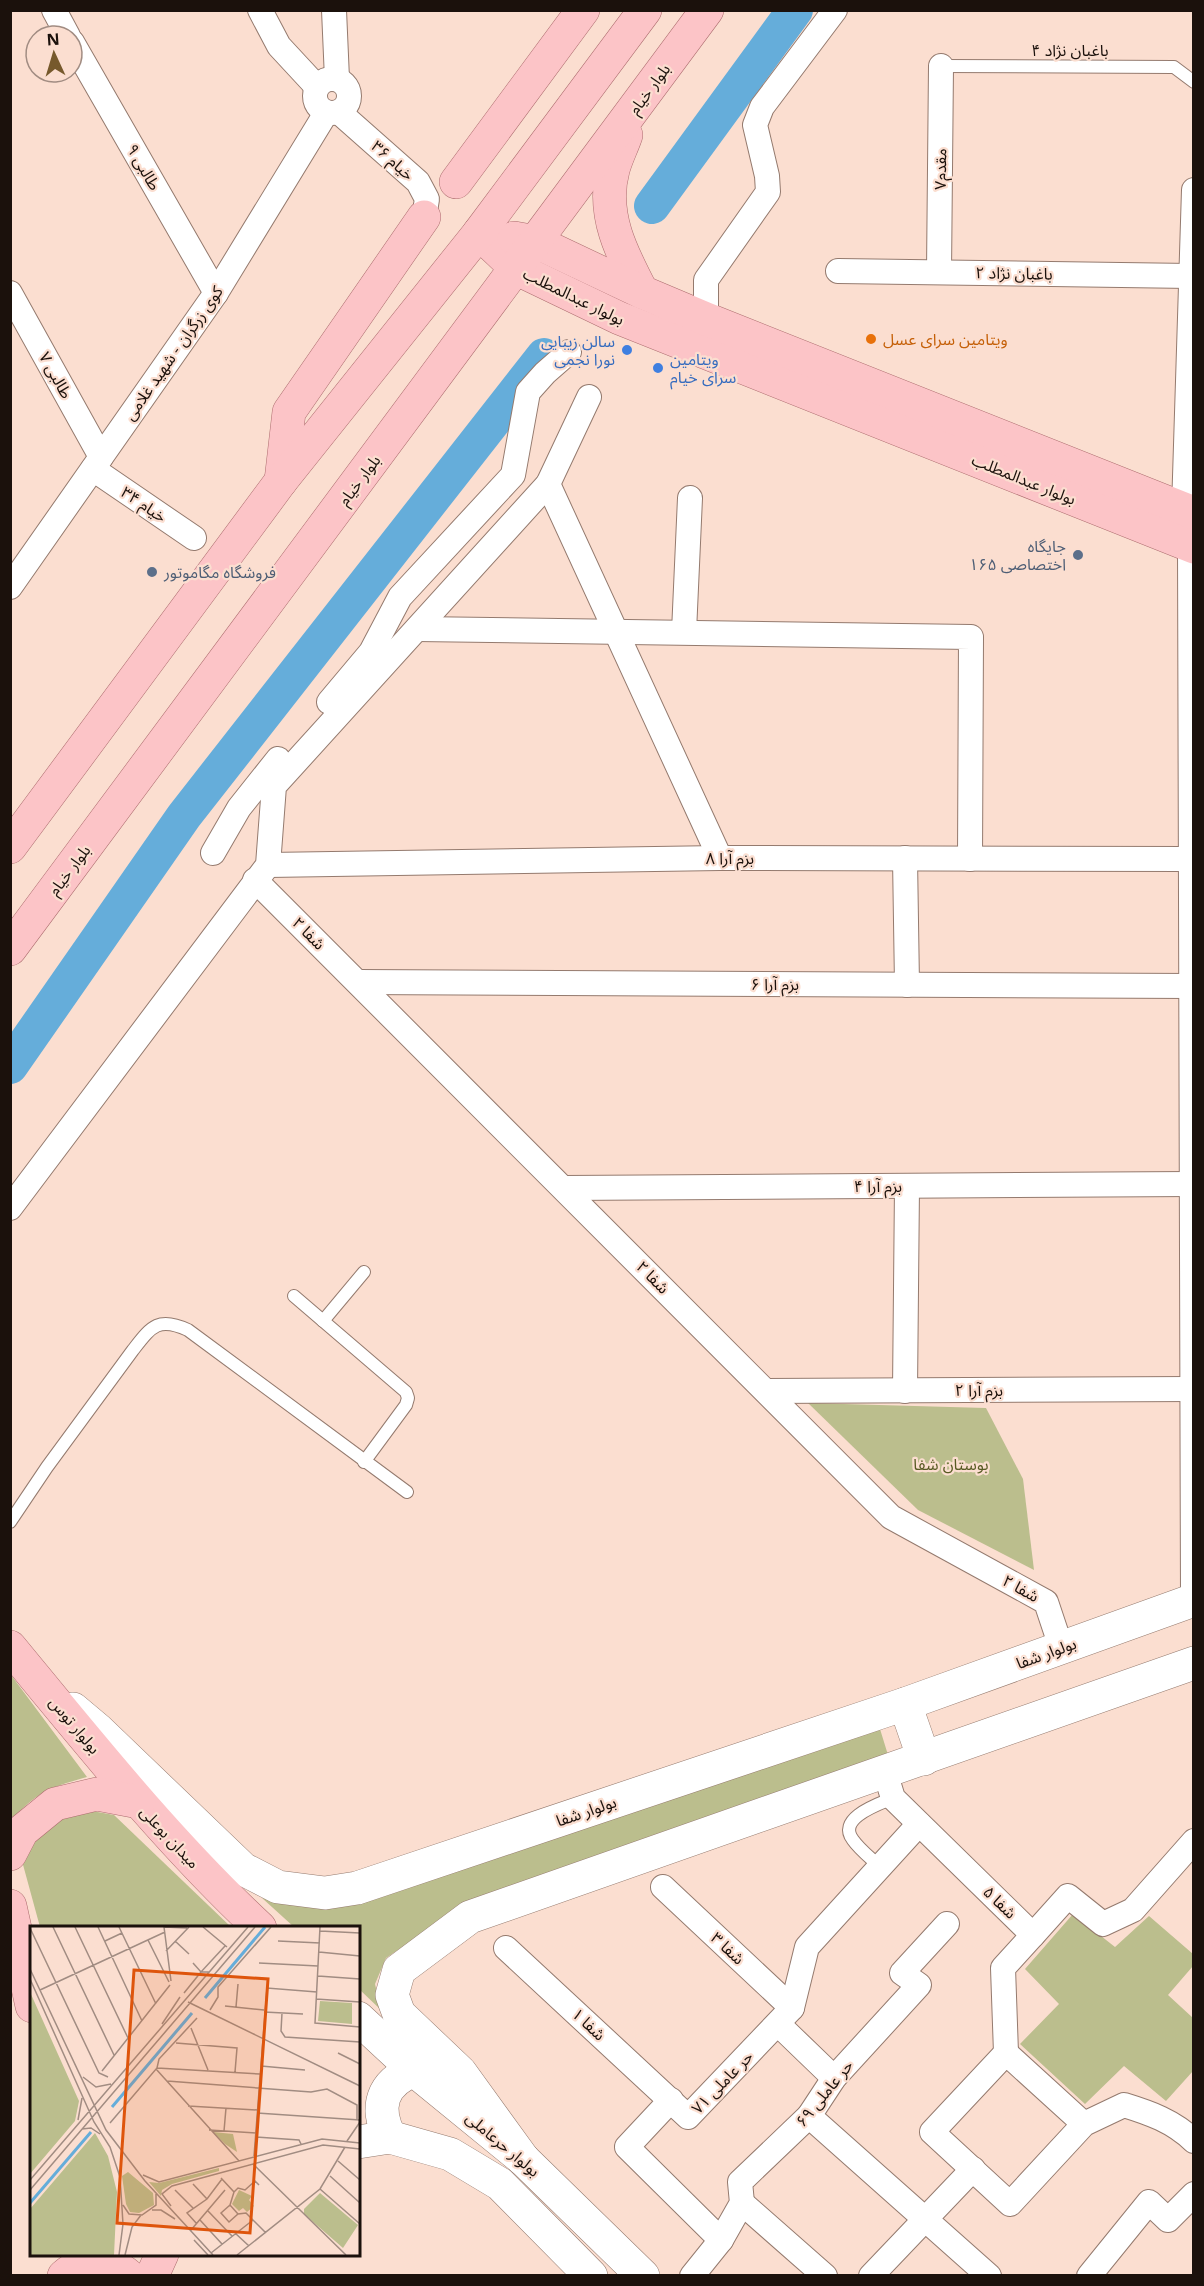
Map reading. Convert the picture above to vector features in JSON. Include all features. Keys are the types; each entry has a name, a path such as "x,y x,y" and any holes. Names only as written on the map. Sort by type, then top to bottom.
{"main road":[{"path":"456,182 583,10"},
{"path":"10,847 281,481 479,232 645,10"},
{"name":"بلوار خیام","path":"10,949 517,269 707,10"},
{"path":"639,103 612,172 609,209 620,250 642,292"},
{"path":"281,481 289,411 424,217"},
{"name":"بولوار عبدالمطلب","path":"479,232 536,242 642,292 706,319 1189,511"},
{"name":"بولوار عبدالمطلب","path":"479,232 517,269 619,318 1192,546"},
{"name":"بولوار توس","path":"10,1647 139,1802"},
{"name":"میدان بوعلی","path":"10,1854 22,1831 55,1804 97,1794 139,1802 223,1893 258,1926"},
{"path":"10,1906 30,1997"},
{"path":"53,2256 55,2276"},
{"path":"152,2276 161,2256"},
{"path":"64,2276 75,2266 89,2261 104,2261 118,2266 129,2276"}],"street":[{"path":"54,10 62,24"},
{"path":"260,10 279,45 327,83"},
{"path":"334,10 327,83 314,94 319,109 338,110"},
{"path":"706,319 706,280 768,192 767,176 755,125 762,107 835,10"},
{"name":"طالبی ۹","path":"84,63 216,292"},
{"name":"مقدم۷","path":"939,272 941,66"},
{"name":"خیام ۳۶","path":"338,110 429,178 442,184 456,182"},
{"name":"خیام ۳۶","path":"338,110 418,182 427,199 424,217"},
{"name":"کوی زرگران - شهید غلامی","path":"10,588 216,292 338,110"},
{"path":"1193,1600 1192,546 1189,511 1194,189"},
{"name":"باغبان نژاد ۲","path":"838,271 939,272 1192,291"},
{"name":"طالبی ۷","path":"10,294 97,463"},
{"path":"213,853 239,808 261,779 371,652 400,597 513,475 528,392 569,352"},
{"path":"10,1208 262,872 274,786 548,484 589,397"},
{"name":"خیام ۳۴","path":"97,463 194,538"},
{"path":"548,484 720,858"},
{"path":"684,632 690,498"},
{"path":"417,629 971,637 970,859"},
{"name":"بزم آرا ۸","path":"262,872 720,858 1192,859"},
{"path":"905,858 907,985"},
{"name":"شفا ۲","path":"262,872 358,982 891,1517 1046,1602 1061,1647"},
{"name":"بزم آرا ۶","path":"358,982 1193,986"},
{"path":"904,1391 907,1186"},
{"name":"بزم آرا ۴","path":"564,1188 907,1186 1193,1198"},
{"name":"بزم آرا ۲","path":"766,1391 1193,1389"},
{"name":"بولوار شفا","path":"36,1678 98,1730 243,1869 278,1887 325,1893 357,1888 905,1704 1193,1600"},
{"path":"523,2159 460,2072 399,2014 392,1995 399,1970 470,1917 889,1785 924,1759 1191,1667"},
{"path":"905,1704 924,1759"},
{"name":"شفا ۵","path":"889,1785 919,1824 1033,1935"},
{"path":"785,2016 807,1947 919,1824"},
{"path":"1189,2136 1157,2115 1124,2105 1084,2124 1010,2204 932,2132 1006,2052 1003,1968 1068,1896 1103,1924 1133,1910 1194,1841"},
{"name":"شفا ۳","path":"663,1887 785,2016 834,2078"},
{"name":"حر عاملی ۶۹","path":"692,2276 721,2240 742,2203 740,2182 809,2116 834,2078 919,1985 902,1973 947,1924"},
{"name":"شفا ۱","path":"506,1948 671,2100"},
{"name":"حر عاملی ۷۱","path":"721,2240 627,2147 671,2100 688,2117 785,2016"},
{"name":"بولوار حرعاملی","path":"360,2020 414,2070 523,2159 642,2276"},
{"path":"1006,2052 1084,2124"},
{"path":"390,2138 381,2111 384,2097 390,2085 401,2076 414,2070"},
{"path":"809,2116 989,2276"},
{"name":"بولوار حرعاملی","path":"360,2142 390,2138 450,2154 500,2184 591,2276"},
{"path":"871,2276 973,2169"},
{"path":"1089,2276 1149,2202 1168,2220 1194,2194"},
{"path":"742,2203 825,2276"}],"lane":[{"name":"باغبان نژاد ۴","path":"941,66 1174,67 1194,82"},
{"path":"323,1321 364,1272"},
{"path":"294,1296 399,1384 408,1398 402,1411 364,1462"},
{"path":"10,1522 47,1467 133,1350 147,1332 158,1325 174,1324 188,1330 407,1492"},
{"path":"881,1868 851,1839 849,1829 854,1818 889,1785"}],"green space":[{"name":"بوستان شفا","path":"808,1403 986,1408 1023,1479 1034,1570 918,1510"},
{"path":"11,1675 87,1777 45,1792 28,1803 11,1821"},
{"path":"880,1729 888,1755 469,1902 386,1958 375,1984 381,2010 360,1990 360,1926 293,1926 262,1898 317,1907"},
{"path":"92,1811 114,1815 230,1926 40,1926 22,1861 32,1841 69,1814"},
{"path":"1073,1914 1115,1947 1149,1916 1193,1954 1193,1966 1168,1995 1193,2018 1193,2071 1166,2101 1124,2066 1085,2104 1020,2044 1059,2004 1025,1969"}],"waterway":[{"path":"652,206 795,10"},
{"path":"10,1066 184,816 544,356"}],"place":[{"name":"ویتامین سرای عسل","path":"871,339"},
{"name":"سالن زیبایی نورا نجمی","path":"627,350"},
{"name":"ویتامین سرای خیام","path":"658,368"},
{"name":"جایگاه اختصاصی ۱۶۵","path":"1078,555"},
{"name":"فروشگاه مگاموتور","path":"152,572"}]}
